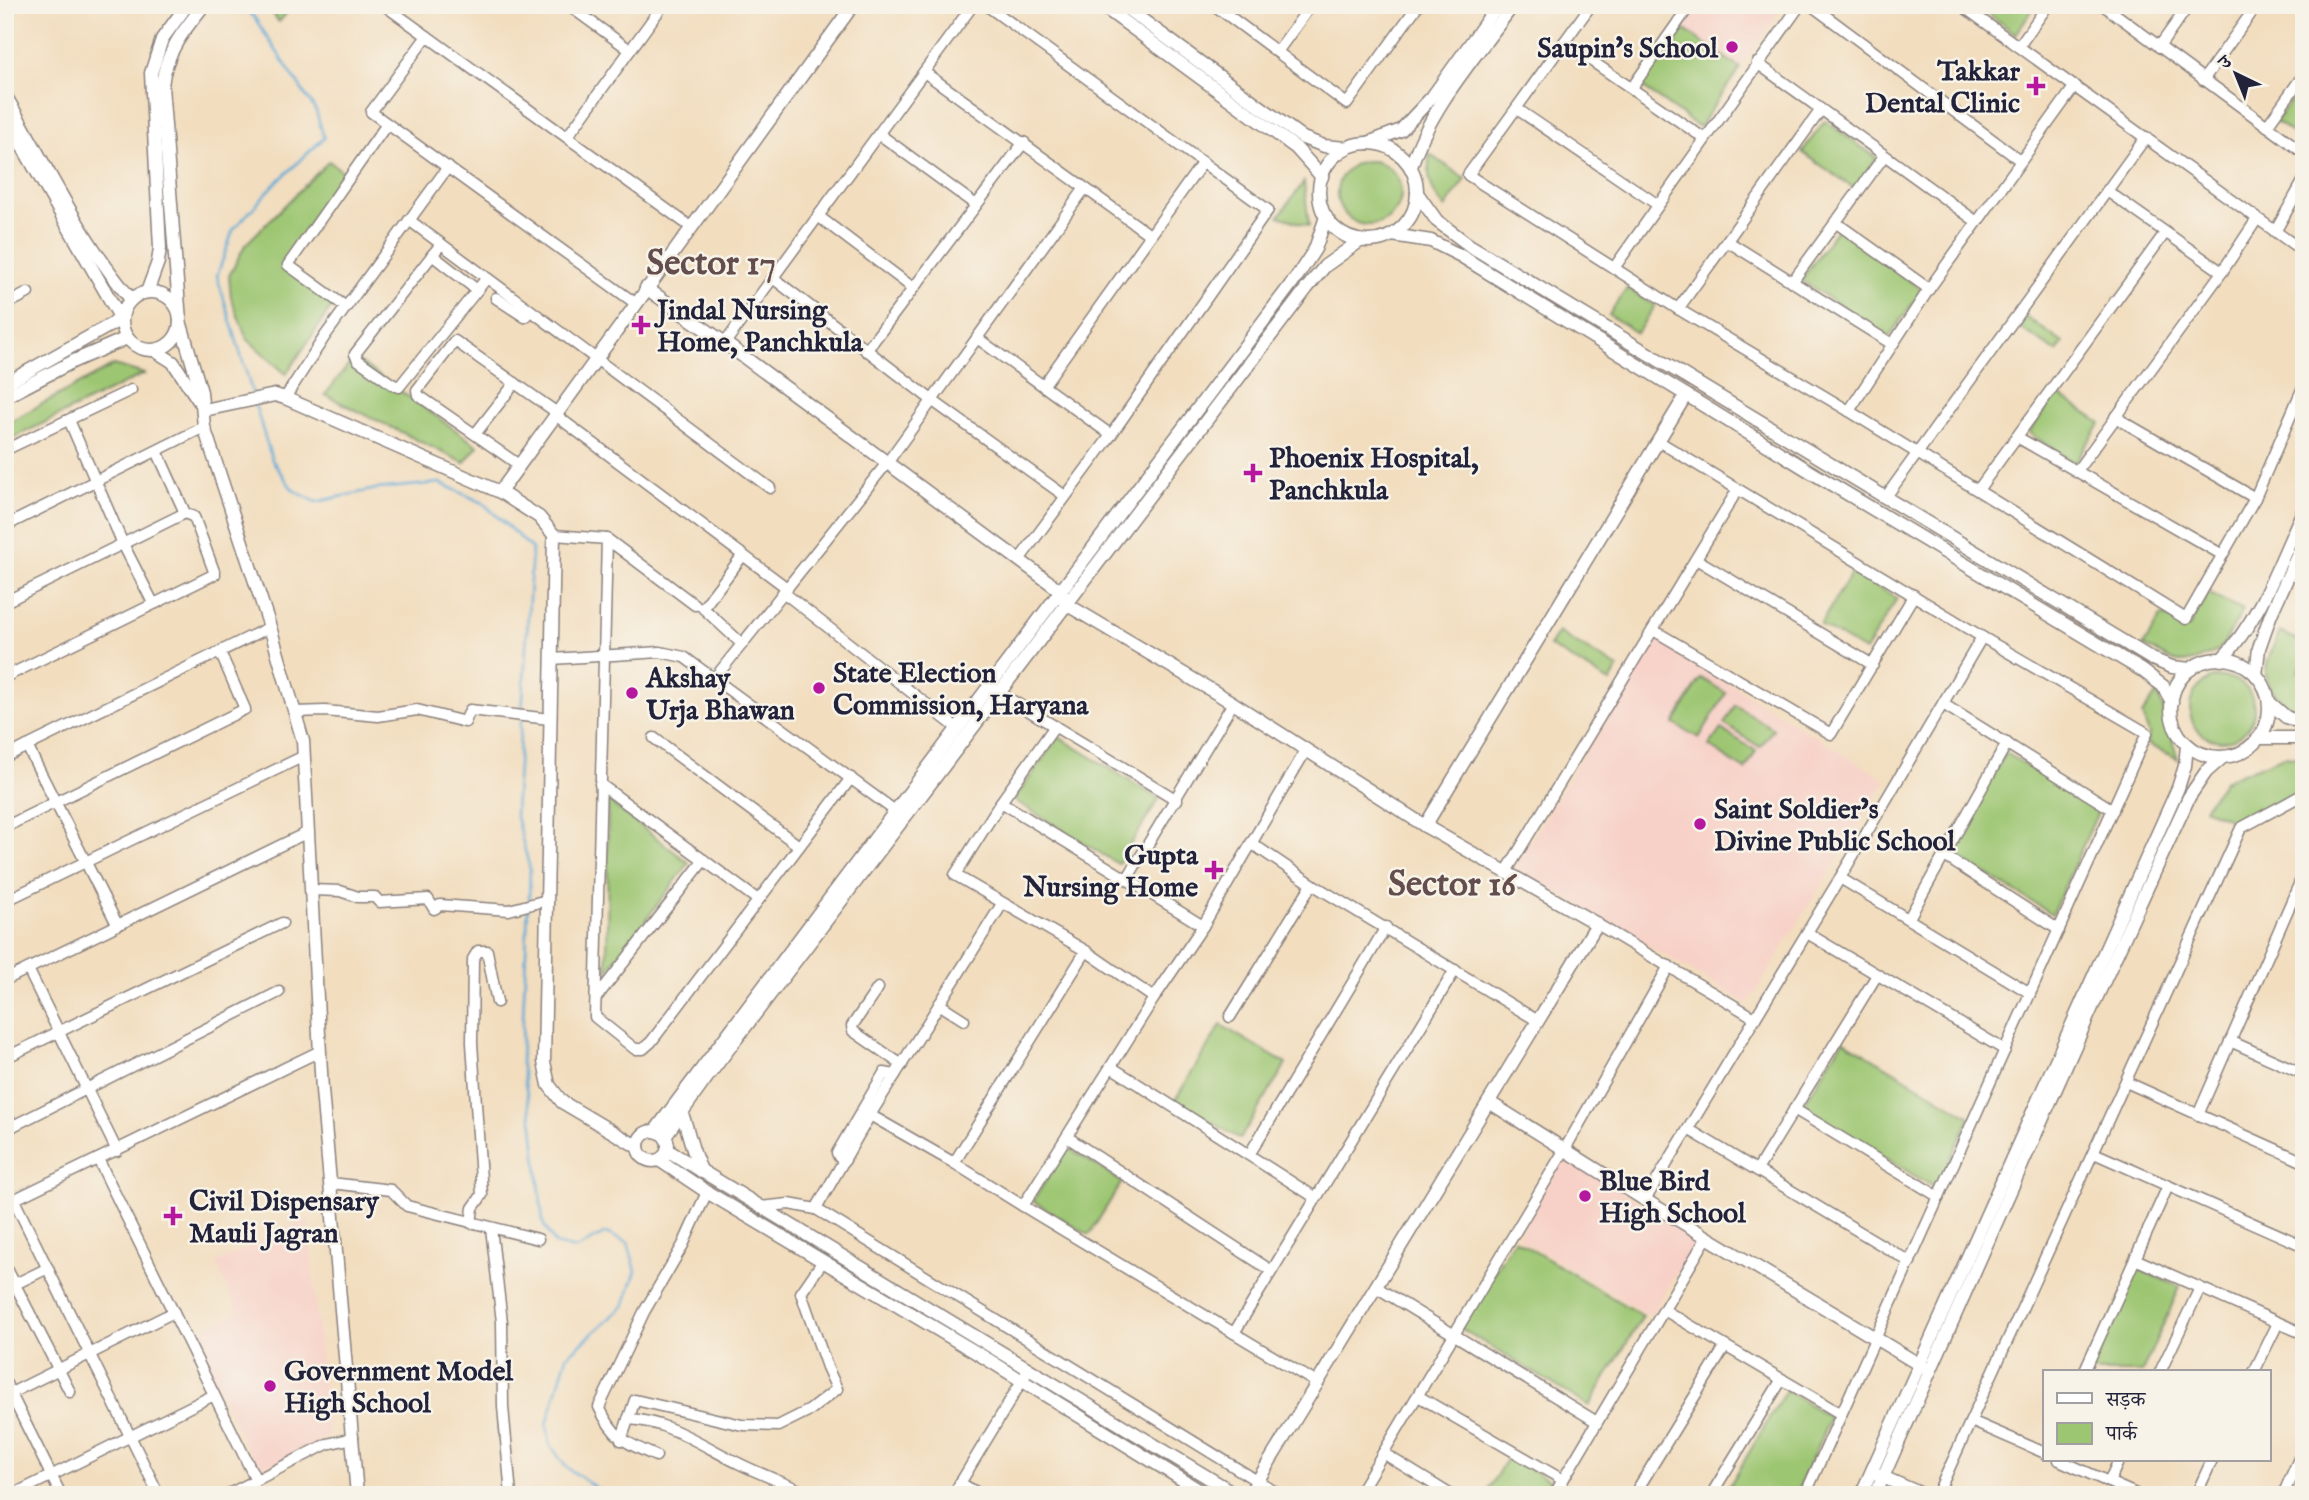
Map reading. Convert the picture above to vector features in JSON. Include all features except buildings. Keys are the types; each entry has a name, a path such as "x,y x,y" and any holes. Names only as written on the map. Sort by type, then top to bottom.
{"street":[{"path":"147,292 160,248 151,73 162,39 187,5"},
{"path":"384,5 691,227"},
{"path":"568,5 631,50"},
{"path":"567,137 663,5"},
{"path":"500,492 853,5"},
{"path":"725,343 973,5"},
{"path":"986,5 1268,209 1111,435 1018,560"},
{"path":"1101,5 1296,149 1321,177"},
{"path":"1122,5 1303,138 1324,146 1346,148 1401,130 1424,106 1497,5"},
{"path":"1214,5 1347,104 1418,5"},
{"path":"1277,52 1311,5"},
{"path":"1410,167 1418,141 1513,5"},
{"path":"1591,5 1468,174 1678,309 2186,619 2255,498 2304,385"},
{"path":"1631,89 1690,5"},
{"path":"1614,268 1800,5"},
{"path":"1811,5 2021,161"},
{"path":"1961,5 2304,252"},
{"path":"2019,46 2048,5"},
{"path":"2103,5 2304,153"},
{"path":"2159,47 2189,5"},
{"path":"2203,80 2257,5"},
{"path":"5,116 121,319 127,338 139,348 162,348 175,337 180,321 162,86 167,58 184,30 204,6"},
{"path":"427,36 371,112 635,303"},
{"path":"1564,43 1705,139"},
{"path":"1758,64 1977,222"},
{"path":"924,72 1150,235"},
{"path":"2267,126 2304,74"},
{"path":"1849,411 1929,289 2074,86"},
{"path":"5,95 89,239 115,281 131,299"},
{"path":"1517,109 1658,205"},
{"path":"1678,309 1820,111"},
{"path":"346,307 288,265 387,124"},
{"path":"879,134 976,205"},
{"path":"1885,498 2146,137"},
{"path":"866,351 1024,142"},
{"path":"1367,143 1389,148 1401,156 1410,167 1417,193 1437,221 1469,245 2152,659 2172,667 2191,669"},
{"path":"1346,148 1332,160 1321,177 1319,196 1326,217 1340,233 1360,241 1378,240 1392,235 1407,222 1415,207 1417,193"},
{"path":"1792,282 1884,156"},
{"path":"1043,386 1203,162"},
{"path":"285,398 346,307 448,167"},
{"path":"2275,232 2304,180"},
{"path":"715,680 887,463 1085,188"},
{"path":"2108,191 2222,272"},
{"path":"818,216 913,288"},
{"path":"660,1134 994,689 1061,591 1298,275 1315,249 1326,217"},
{"path":"2076,472 2222,272 2257,219"},
{"path":"409,220 770,488"},
{"path":"1835,222 1929,289"},
{"path":"1978,490 2165,233"},
{"path":"1392,235 1431,241 1461,256 2143,671 2163,686 2172,702"},
{"path":"638,1147 643,1135 660,1134 682,1114 900,814 957,728 1066,604 1325,266 1360,241"},
{"path":"1727,241 1892,344"},
{"path":"441,244 355,354 358,360 399,387 486,279"},
{"path":"432,255 477,290"},
{"path":"773,278 933,401 1065,495"},
{"path":"646,288 725,343 1061,591 1066,604 1233,703 1425,826 1755,1018"},
{"path":"5,384 121,319 131,299 147,292 155,292 170,299 175,305 201,391 204,427 270,627 303,741 320,1051 357,1495"},
{"path":"5,305 28,293"},
{"path":"496,298 524,317 531,311"},
{"path":"5,397 74,361 127,338"},
{"path":"978,338 1111,435"},
{"path":"519,465 417,393 453,342 457,342 515,383 743,555 957,728"},
{"path":"154,350 173,362 188,381 204,410"},
{"path":"476,433 515,383"},
{"path":"5,450 131,390"},
{"path":"204,410 275,395 285,398 500,492 539,517 554,535 544,1062 550,1084 562,1102 638,1147 647,1160 663,1155 702,1173 760,1207 1025,1375 1207,1495"},
{"path":"1425,826 1686,395"},
{"path":"2115,417 2255,498"},
{"path":"69,420 123,544 152,601 156,603"},
{"path":"5,526 204,427"},
{"path":"2017,437 2221,554"},
{"path":"1658,441 1982,637 2147,733 1805,1495"},
{"path":"5,677 215,574 194,517 185,513 157,451"},
{"path":"1506,872 1738,489"},
{"path":"2221,660 2240,641 2261,603 2304,509"},
{"path":"5,602 185,513"},
{"path":"554,535 607,540 695,605"},
{"path":"607,540 595,1017 635,1049 643,1049 851,778"},
{"path":"2256,675 2259,648 2271,614 2304,541"},
{"path":"742,644 703,608 743,555"},
{"path":"1696,559 1872,665"},
{"path":"1653,630 1831,734 1914,595"},
{"path":"5,757 270,627"},
{"path":"1645,1199 1840,878 1982,637"},
{"path":"5,827 245,709 220,652"},
{"path":"552,659 660,652 684,657 900,814"},
{"path":"2221,660 2241,664 2256,675 2267,692 2267,723 2259,738 2244,751 2223,757 2202,754 2187,744 2175,727 2171,712 2172,702 2179,682 2191,669 2204,662 2221,660"},
{"path":"994,689 1177,800"},
{"path":"2269,702 2286,717 2304,724"},
{"path":"1127,879 1233,703"},
{"path":"1943,704 2113,810"},
{"path":"295,712 325,711 379,716 417,710 465,722 470,710 550,719"},
{"path":"1055,726 954,875 1086,951 1154,998"},
{"path":"654,738 799,846"},
{"path":"2259,738 2304,738"},
{"path":"1909,918 2007,743"},
{"path":"1861,1495 1877,1474 2178,788 2185,766 2187,744"},
{"path":"26,746 117,924"},
{"path":"1023,1206 1154,998 1203,926 1306,750"},
{"path":"5,901 304,755"},
{"path":"1924,1367 2189,797 2206,772 2223,757"},
{"path":"600,784 758,900"},
{"path":"1937,1495 2241,828 2304,794"},
{"path":"1001,802 1203,926"},
{"path":"5,980 308,832"},
{"path":"1251,843 1312,884 1538,1021"},
{"path":"1942,855 2059,930"},
{"path":"595,999 704,860"},
{"path":"2198,1115 2304,873"},
{"path":"1840,878 2030,993"},
{"path":"1230,1017 1312,884"},
{"path":"312,890 375,897 379,902 428,899 434,909 440,905 509,910 547,900"},
{"path":"816,1209 870,1115 1002,904"},
{"path":"5,1058 282,923"},
{"path":"1249,1495 1597,924"},
{"path":"1249,1155 1386,927"},
{"path":"1807,933 2005,1050"},
{"path":"471,1223 473,1208 482,1195 472,1043 473,959 478,951 487,951 497,1002"},
{"path":"954,1163 1086,951"},
{"path":"1358,1495 1565,1149 1669,967"},
{"path":"28,969 117,1151"},
{"path":"1234,1333 1455,970"},
{"path":"1757,1170 1877,975"},
{"path":"878,988 852,1026 853,1031 898,1070"},
{"path":"5,1112 9,1128 279,992"},
{"path":"939,1004 964,1020"},
{"path":"2230,1041 2303,1072"},
{"path":"159,1495 48,1268 10,1202 320,1051"},
{"path":"1111,1067 1316,1198"},
{"path":"845,1160 837,1153 884,1073 898,1070"},
{"path":"2126,1082 2304,1162"},
{"path":"1489,1101 1707,1237 1924,1367"},
{"path":"1794,1109 1939,1197"},
{"path":"682,1114 691,1149 702,1173"},
{"path":"870,1115 1317,1383"},
{"path":"1688,1129 1910,1262"},
{"path":"660,1134 668,1143 663,1155"},
{"path":"1067,1137 1270,1270"},
{"path":"2094,1153 2304,1246"},
{"path":"663,1155 707,1192 822,1261 1233,1494"},
{"path":"98,1159 256,1480"},
{"path":"331,1183 391,1190 407,1206 538,1239"},
{"path":"2085,1370 2168,1186"},
{"path":"656,1456 621,1440 605,1421 599,1407 644,1312 682,1245 707,1192"},
{"path":"760,1207 789,1204 816,1209 1280,1495"},
{"path":"491,1228 502,1322 503,1407 511,1495"},
{"path":"1554,1495 1707,1237"},
{"path":"2135,1259 2304,1334"},
{"path":"621,1440 635,1400 742,1425 778,1426 810,1410 837,1389 801,1293 822,1261"},
{"path":"5,1265 10,1287 69,1392"},
{"path":"10,1287 48,1268"},
{"path":"1376,1287 1597,1422"},
{"path":"2161,1370 2200,1288"},
{"path":"1664,1310 1841,1415"},
{"path":"8,1395 174,1312"},
{"path":"2255,1370 2278,1323"},
{"path":"1634,1495 1725,1347"},
{"path":"953,1495 1025,1375"},
{"path":"1712,1495 1782,1379"},
{"path":"5,1382 8,1395 61,1495"},
{"path":"12,1495 214,1395"},
{"path":"1418,1396 1563,1480"},
{"path":"628,1419 648,1420 671,1429 800,1492"},
{"path":"1972,1421 2043,1452"},
{"path":"227,1495 327,1444 353,1438"},
{"path":"2283,1495 2304,1447"},
{"path":"1382,1453 1451,1495"},
{"path":"2064,1462 2138,1495"},
{"path":"2109,1482 2118,1462"},
{"path":"2196,1495 2211,1462"},
{"path":"1875,1495 1877,1474"},
{"path":"1877,1474 1924,1495"},
{"path":"960,1483 981,1495"}],"shaded area":[{"name":"Saupin's School","path":"1694,5 1784,5 1740,68 1679,26"},
{"name":"Saint Soldier’s Divine Public School","path":"1654,637 1886,780 1748,1004 1514,868"},
{"name":"Blue Bird High School","path":"1564,1156 1698,1238 1650,1316 1517,1237"},
{"name":"Government Model High School","path":"308,1218 328,1437 258,1471 192,1335 238,1312 216,1263"}],"green space":[{"path":"265,5 290,5 292,7 279,22"},
{"path":"1976,5 2036,5 2016,34"},
{"path":"1679,26 1740,68 1699,127 1638,84"},
{"path":"2304,82 2304,141 2276,122"},
{"path":"1825,121 1877,158 1855,189 1802,152"},
{"path":"1430,154 1465,179 1445,208 1430,183"},
{"path":"329,161 346,174 282,266 333,305 286,374 247,339 231,298 229,276 245,245"},
{"path":"1363,161 1375,161 1392,170 1399,181 1399,205 1392,216 1375,225 1363,225 1351,220 1342,211 1337,199 1337,187 1342,175 1351,166"},
{"path":"1304,182 1309,226 1279,216"},
{"path":"1838,228 1922,290 1889,337 1801,280"},
{"path":"1627,288 1655,306 1637,333 1609,315"},
{"path":"2026,317 2063,343 2057,352 2019,327"},
{"path":"354,358 478,446 464,463 325,395"},
{"path":"114,365 144,374 5,442 5,424"},
{"path":"2056,393 2101,423 2074,463 2029,433"},
{"path":"1852,572 1897,598 1865,651 1820,625"},
{"path":"2208,593 2243,610 2224,644 2214,653 2185,663 2174,661 2143,646 2162,615 2189,628"},
{"path":"1558,632 1618,668 1610,682 1549,646"},
{"path":"2280,632 2304,643 2304,659 2298,672 2304,674 2304,692 2295,710 2274,691 2266,675 2269,657"},
{"path":"2216,677 2228,677 2245,686 2252,697 2252,721 2245,732 2228,741 2216,741 2204,736 2195,727 2190,715 2190,703 2195,691 2204,682"},
{"path":"1701,678 1726,693 1699,738 1674,724"},
{"path":"2158,692 2178,759 2147,744 2149,734 2142,715"},
{"path":"1735,705 1773,729 1760,747 1724,724"},
{"path":"1721,729 1756,751 1745,770 1709,746"},
{"path":"1059,737 1159,799 1118,864 1014,800"},
{"path":"2006,753 2099,810 2052,914 1948,851"},
{"path":"2284,756 2304,758 2304,789 2238,823 2204,808 2225,780"},
{"path":"608,801 689,863 607,971"},
{"path":"1221,1025 1286,1064 1240,1139 1175,1100"},
{"path":"1843,1040 1970,1117 1936,1189 1803,1106"},
{"path":"1067,1147 1122,1182 1089,1235 1033,1201"},
{"path":"1514,1239 1643,1316 1589,1406 1460,1328"},
{"path":"2134,1267 2180,1287 2143,1370 2088,1370"},
{"path":"1786,1390 1830,1418 1796,1495 1724,1495"},
{"path":"1508,1456 1553,1482 1545,1495 1485,1495"}],"waterway":[{"path":"240,5 254,17 316,111 324,138 273,186 233,230 217,276 253,395"},
{"path":"255,405 272,460 293,490 316,502 376,489 440,483 483,503 532,549 522,714"},
{"path":"521,720 515,813 530,869 529,900"},
{"path":"528,907 521,1063 533,1125 543,1223 555,1244 576,1249 606,1233 628,1243 636,1271 624,1306 567,1356 547,1424 550,1444 565,1466 606,1495"}],"place":[{"name":"Saupin's School","path":"1732,47"},
{"name":"Takkar Dental Clinic","path":"2036,86"},
{"name":"Jindal Nursing Home, Panchkula","path":"641,325"},
{"name":"Phoenix Hospital, Panchkula","path":"1253,473"},
{"name":"State Election Commission, Haryana","path":"819,688"},
{"name":"Akshay Urja Bhawan","path":"632,693"},
{"name":"Saint Soldier’s Divine Public School","path":"1700,824"},
{"name":"Gupta Nursing Home","path":"1214,870"},
{"name":"Blue Bird High School","path":"1585,1196"},
{"name":"Civil Dispensary Mauli Jagran","path":"173,1216"},
{"name":"Government Model High School","path":"270,1386"}],"district":[{"name":"Sector 17","path":"711,262"},
{"name":"Sector 16","path":"1452,883"}]}
